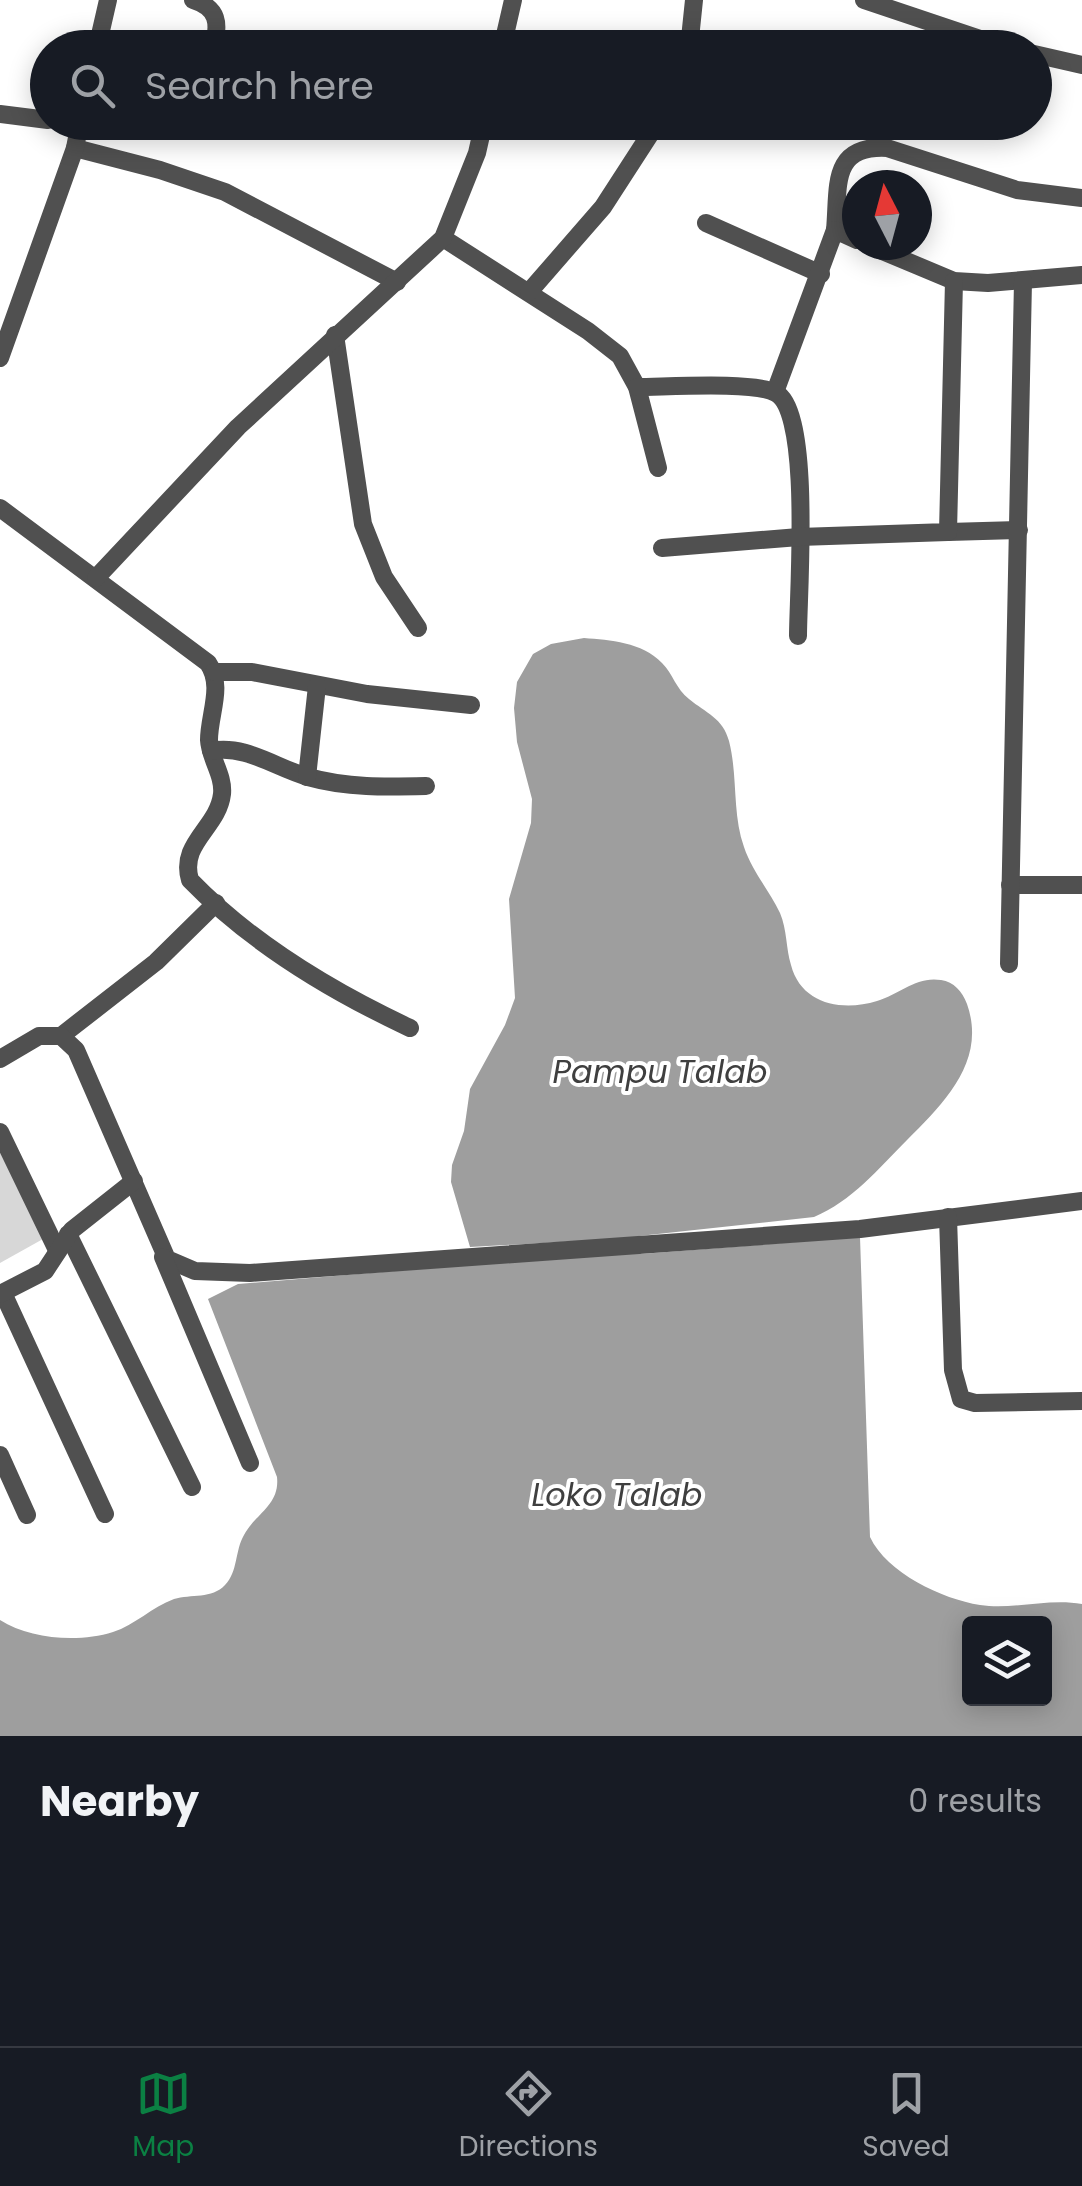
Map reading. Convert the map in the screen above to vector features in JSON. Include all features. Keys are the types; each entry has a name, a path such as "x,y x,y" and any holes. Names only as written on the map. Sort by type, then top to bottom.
{"street":[{"path":"101,30 108,0"},
{"path":"193,0 215,12 217,30"},
{"path":"506,30 513,0"},
{"path":"691,30 694,0"},
{"path":"874,1 956,30"},
{"path":"1052,58 1082,65"},
{"path":"0,114 30,118"},
{"path":"0,358 77,140"},
{"path":"96,578 238,427 443,238 480,140"},
{"path":"529,292 603,206 646,140"},
{"path":"775,392 821,274 835,230 841,166 852,154 866,147 887,148 1017,190 1082,198"},
{"path":"75,148 225,192 397,282"},
{"path":"706,223 821,274"},
{"path":"835,230 842,233"},
{"path":"443,238 620,356 637,387 658,468"},
{"path":"904,260 954,281 988,284 1082,275"},
{"path":"948,532 954,281"},
{"path":"1009,964 1024,281"},
{"path":"336,335 363,524 384,577 418,628"},
{"path":"637,387 754,388 775,392 787,401 796,430 801,485 798,636"},
{"path":"0,508 208,663 214,672 210,751 222,796 188,853 186,867 190,880 309,974 356,1003 410,1028"},
{"path":"662,548 799,537 1019,530"},
{"path":"214,672 252,672 317,686 471,705"},
{"path":"307,777 317,686"},
{"path":"210,751 237,750 307,777 378,788 426,786"},
{"path":"1010,885 1082,884"},
{"path":"0,1059 39,1036 60,1036 156,962 216,903"},
{"path":"60,1036 76,1050 134,1180 250,1462"},
{"path":"0,1132 57,1250"},
{"path":"106,1514 2,1294 45,1272 68,1234 134,1180"},
{"path":"157,1242 176,1266 212,1273 860,1228 1082,1200"},
{"path":"948,1218 953,1370 961,1399 975,1403 1082,1401"},
{"path":"68,1234 192,1487"},
{"path":"0,1454 26,1515"}],"shaded area":[{"path":"0,1152 43,1239 0,1263"}],"water":[{"name":"Loko Talab","path":"584,638 625,643 654,656 685,695 723,727 732,754 744,847 780,913 791,965 804,989 825,1002 850,1006 877,1001 932,979 954,985 965,999 972,1025 971,1044 958,1080 935,1111 852,1193 814,1217 639,1236 641,1254 860,1237 870,1537 902,1573 949,1597 992,1606 1082,1604 1082,1736 0,1736 0,1620 40,1635 85,1637 121,1629 174,1599 214,1592 229,1580 244,1535 275,1495 277,1477 208,1299 238,1284 598,1254 596,1240 470,1247 451,1182 470,1089 505,1025 515,998 509,899 531,823 532,799 517,742 514,708 517,682 533,654 551,644"}],"water label":[{"name":"Pampu Talab","path":"660,1072"}]}
